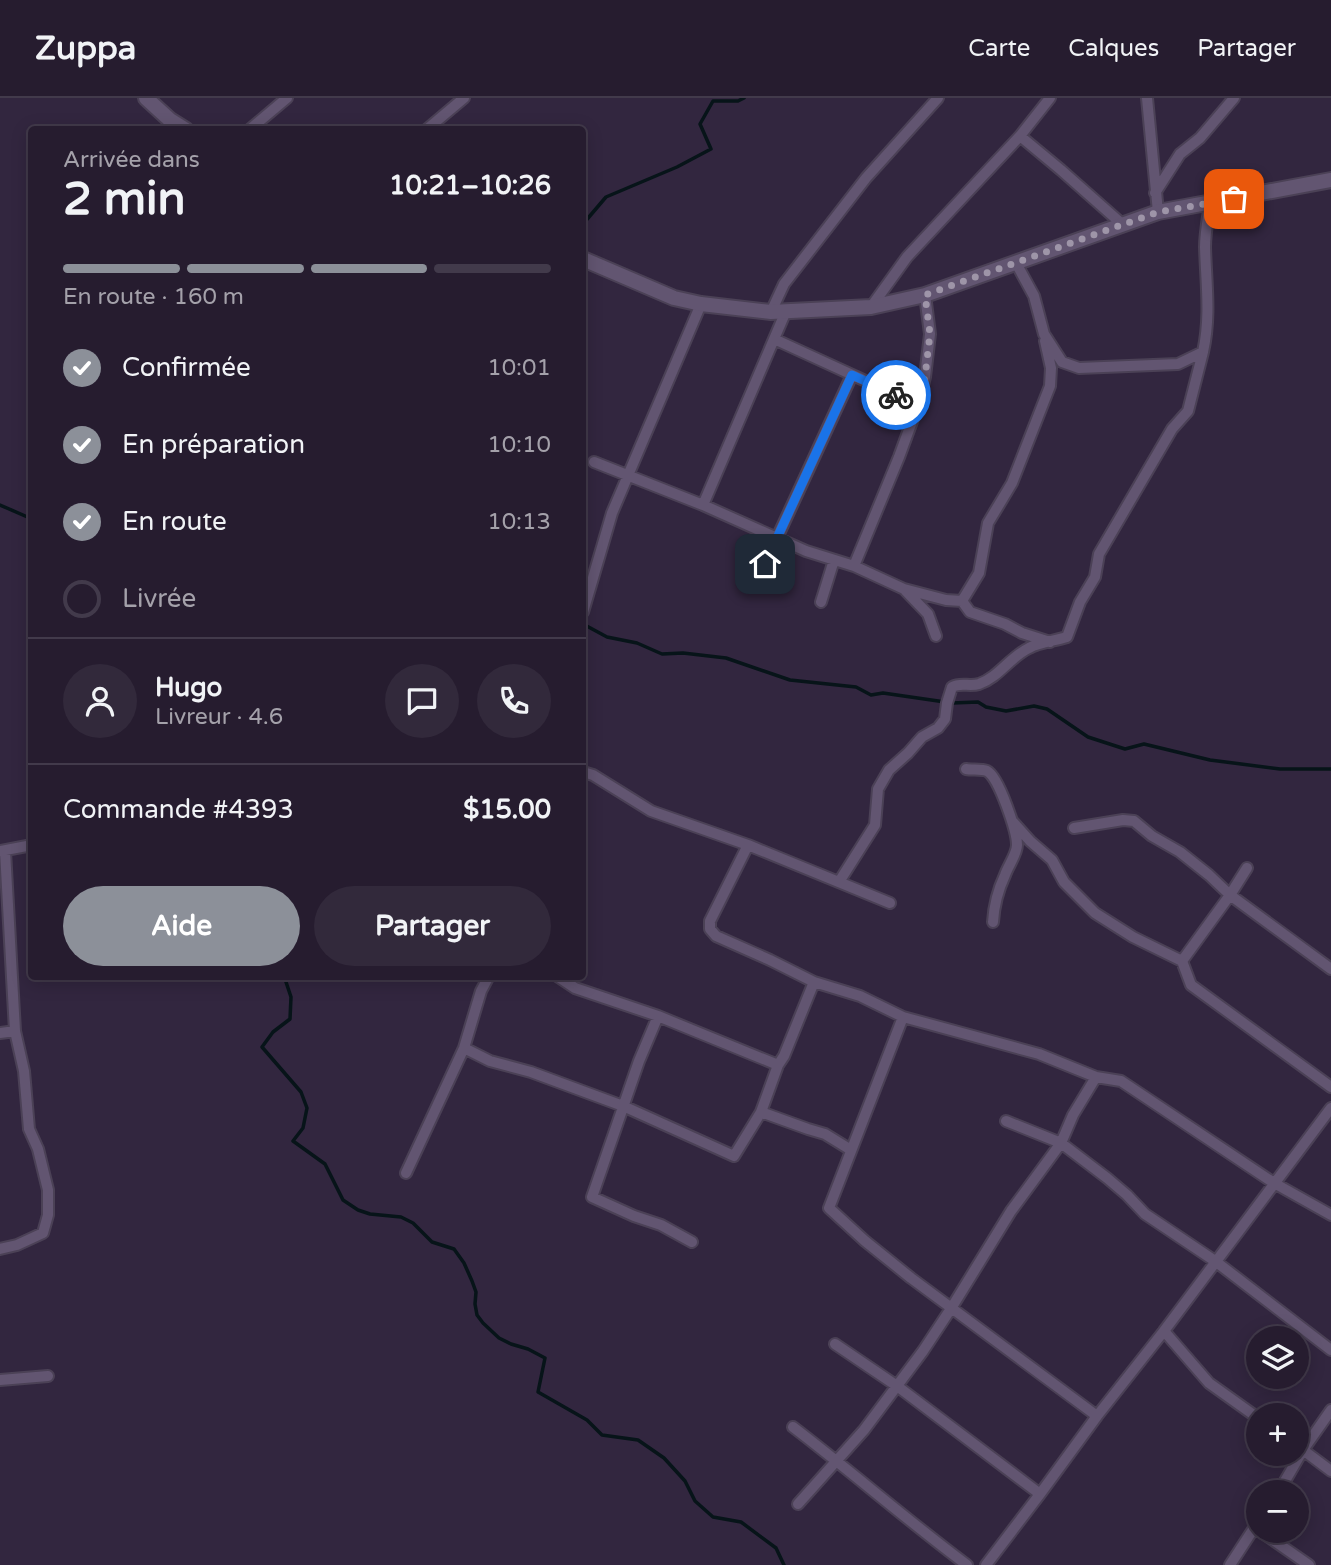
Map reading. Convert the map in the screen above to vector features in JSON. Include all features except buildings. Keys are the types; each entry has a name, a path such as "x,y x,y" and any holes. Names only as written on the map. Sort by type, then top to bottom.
{"street":[{"path":"146,98 180,126"},
{"path":"254,126 287,98"},
{"path":"431,126 464,98"},
{"path":"771,312 784,284 858,188 938,98"},
{"path":"871,307 908,257 1020,136 1050,98"},
{"path":"1147,98 1158,212"},
{"path":"1156,193 1180,154 1200,138 1234,98"},
{"path":"1020,136 1122,224"},
{"path":"586,260 674,298 701,304 771,312 871,307 925,295 1158,212 1331,180"},
{"path":"839,882 875,825 878,789 889,770 922,737 938,728 945,719 952,687 958,683 977,684 995,675 1030,647 1067,637 1080,602 1095,577 1099,554 1172,429 1188,411 1207,335 1205,245 1210,203"},
{"path":"962,601 979,573 988,523 1012,483 1050,386 1051,368 1034,296 1016,263"},
{"path":"853,566 918,405 925,377 930,334 925,295"},
{"path":"586,602 612,513 701,304"},
{"path":"703,505 786,311"},
{"path":"1044,334 1062,362 1079,368 1178,363 1203,352"},
{"path":"774,340 918,405"},
{"path":"765,564 852,375"},
{"path":"594,462 904,589 946,600 962,601"},
{"path":"821,602 834,560"},
{"path":"904,589 928,614 936,636"},
{"path":"962,601 970,612 1005,624 1021,633 1052,642"},
{"path":"966,769 987,771 995,777 1013,822 1018,847 1003,877 994,904 993,922"},
{"path":"586,773 652,811 748,845 890,903"},
{"path":"1074,828 1123,820 1134,821 1152,836 1180,852 1230,895 1331,969"},
{"path":"1013,822 1052,860 1064,882 1095,913 1133,937 1182,961 1191,985 1331,1087"},
{"path":"748,845 710,921 710,929 716,936 814,982 860,996 903,1017 1039,1054 1096,1077 1121,1081 1275,1183 1331,1215"},
{"path":"0,1249 17,1245 43,1233 48,1215 48,1190 38,1150 29,1129 24,1071 15,1031 2,851 28,846"},
{"path":"1182,961 1247,868"},
{"path":"406,1173 464,1048 487,980"},
{"path":"563,980 575,988 658,1016 778,1065"},
{"path":"464,1048 490,1060 623,1106 734,1156 761,1112 814,982"},
{"path":"658,1016 639,1061 592,1197 661,1225 692,1242"},
{"path":"903,1017 829,1208 911,1278 1097,1416"},
{"path":"0,1034 15,1031"},
{"path":"798,1504 864,1430 897,1386 952,1307 1011,1211 1061,1143 1073,1115 1096,1077"},
{"path":"986,1565 1331,1108"},
{"path":"761,1112 825,1134 851,1150"},
{"path":"1006,1121 1061,1143 1117,1186 1145,1214 1215,1261 1331,1350"},
{"path":"1164,1331 1209,1383 1246,1409"},
{"path":"835,1343 897,1386 1040,1494"},
{"path":"0,1380 48,1376"},
{"path":"1309,1437 1331,1410"},
{"path":"793,1427 967,1565"},
{"path":"1309,1455 1331,1471"},
{"path":"1230,1565 1247,1543"},
{"path":"1278,1543 1308,1565"}],"waterway":[{"path":"586,220 606,197 677,167 711,149 700,124 713,101 738,101 744,98"},
{"path":"0,505 28,517"},
{"path":"586,626 607,637 637,643 662,654 683,653 726,658 790,680 856,687 871,695 883,693 952,703 978,702 986,707 1006,711 1034,706 1047,709 1088,737 1125,749 1144,744 1210,760 1280,769 1331,769"},
{"path":"285,980 291,997 290,1019 273,1032 262,1047 301,1092 307,1108 303,1128 293,1141 325,1164 343,1200 370,1214 401,1217 413,1223 432,1242 454,1249 472,1281 476,1292 477,1315 483,1323 499,1338 545,1358 538,1392 587,1420 602,1435 638,1440 664,1458 685,1481 695,1501 713,1517 741,1522 776,1548 784,1565"}],"way so far":[{"path":"896,395 918,405 925,377 930,334 925,295 1158,212 1234,199"}],"route":[{"path":"765,564 852,375 896,395"}]}
